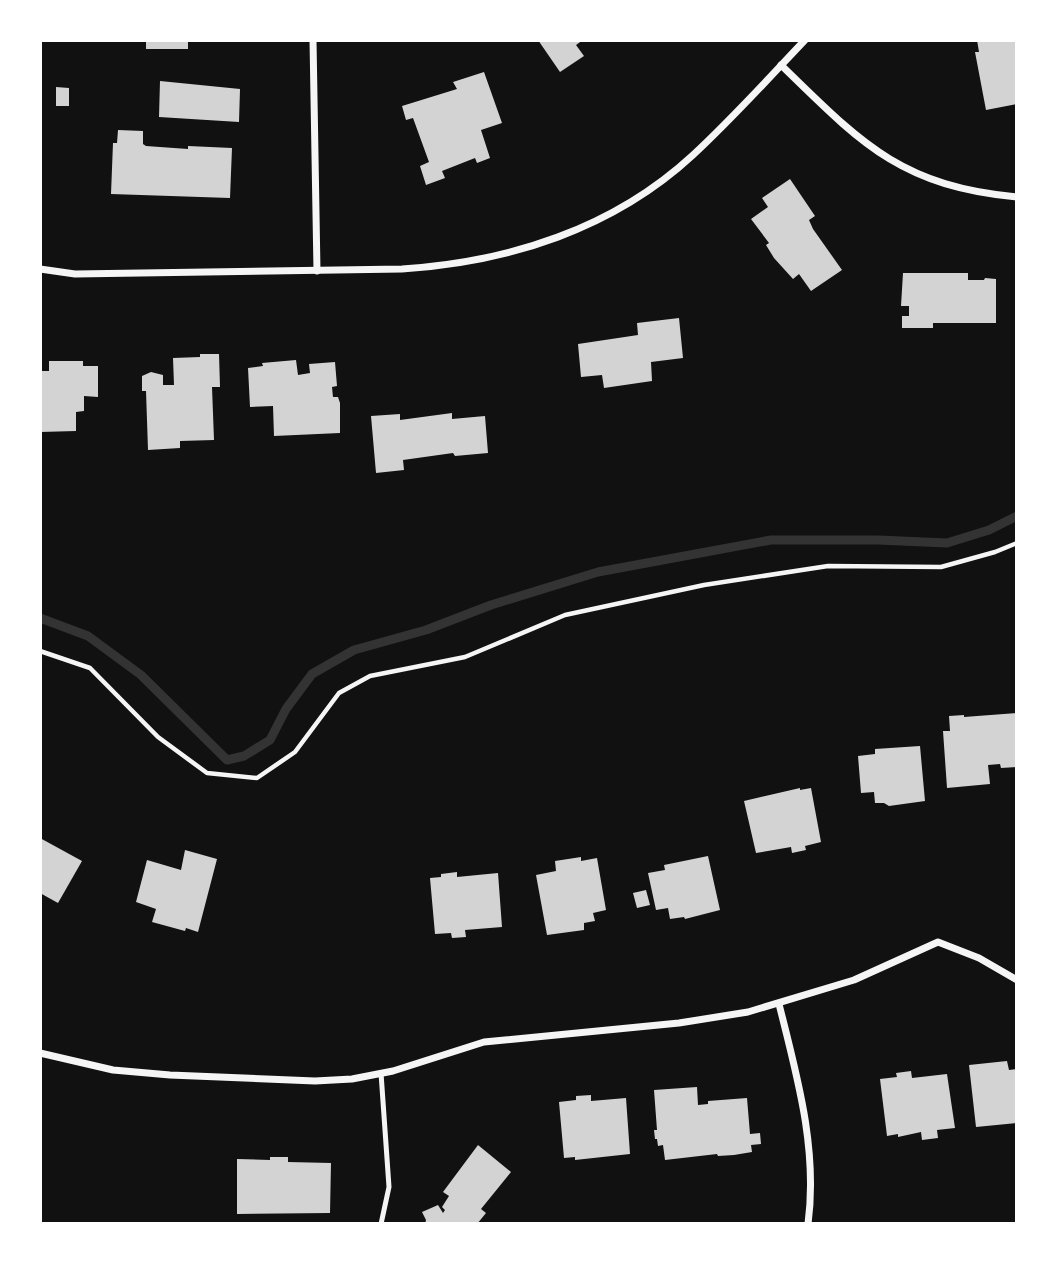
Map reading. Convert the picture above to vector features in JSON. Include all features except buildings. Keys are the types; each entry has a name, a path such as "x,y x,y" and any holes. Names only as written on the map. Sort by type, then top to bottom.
{"street":[{"path":"313,40 317,271"},
{"path":"40,269 75,274 317,271 442,267 499,257 553,240 600,219 647,191 692,156 805,40"},
{"path":"781,65 862,142 902,168 942,185 979,194 1017,197"},
{"path":"40,1053 113,1070 170,1075 315,1081 352,1079 484,1042 679,1023 779,1004 855,980 938,943 979,958 1017,979"},
{"path":"779,1004 804,1103 810,1158 808,1224"}],"lane":[{"path":"381,1073 389,1186 381,1224"}],"path":[{"path":"40,651 90,668 158,737 207,774 257,779 295,752 339,693 370,676 465,657 565,615 704,585 828,566 941,567 995,552 1017,542"}],"waterway":[{"path":"40,618 88,636 141,675 227,760 244,756 270,740 286,709 312,674 354,650 426,630 491,605 598,572 771,540 947,543 989,530 1017,516"}]}
